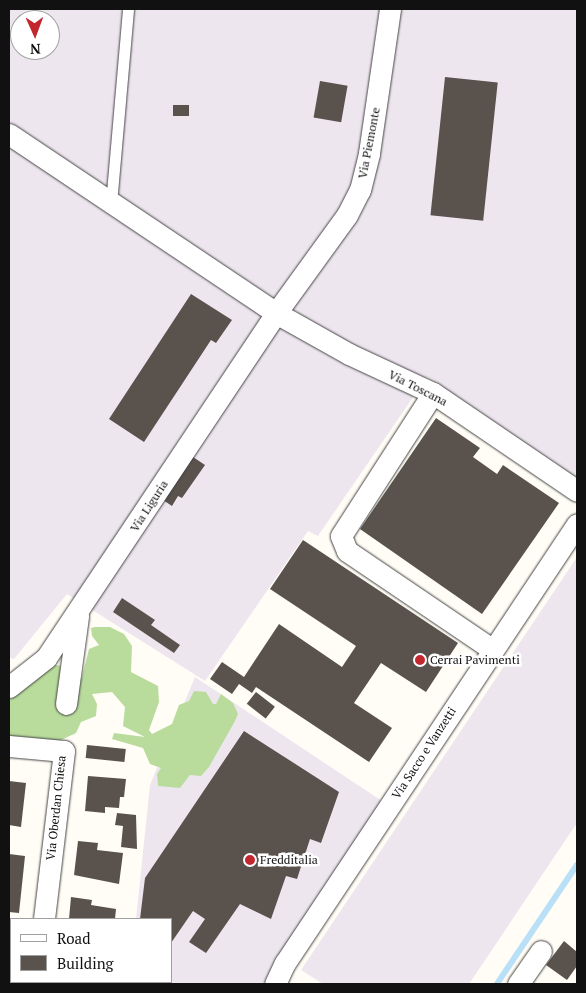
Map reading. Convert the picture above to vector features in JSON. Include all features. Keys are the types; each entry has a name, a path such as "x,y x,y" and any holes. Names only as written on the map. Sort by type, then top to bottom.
{"street":[{"name":"Via Piemonte","path":"276,313 346,215 360,190 369,153 390,9"},
{"name":"Via Toscana","path":"9,134 111,206 276,313 349,354 433,393 577,491"},
{"name":"Via Liguria","path":"9,688 46,658 78,613 276,313"},
{"path":"433,393 341,536 347,551 492,649"},
{"name":"Via Sacco e Vanzetti","path":"276,984 286,963 492,649 577,524"},
{"path":"66,704 78,613"},
{"name":"Via Oberdan Chiesa","path":"9,746 64,751 44,918"},
{"path":"518,984 540,951"}],"lane":[{"path":"111,206 128,9"}],"shaded area":[{"path":"9,9 577,9 577,478 427,377 318,536 308,531 205,681 67,594 14,659 9,658"},
{"path":"577,557 577,823 469,984 323,984 301,970"},
{"path":"195,677 382,801 263,984 157,984 156,983 172,983 172,918 136,918 150,785"}],"green space":[{"path":"110,627 124,634 132,646 131,672 158,686 159,702 149,730 152,734 172,724 179,705 189,701 194,691 206,692 213,704 216,704 221,694 233,703 238,714 235,721 209,767 201,776 190,775 180,788 158,786 157,774 161,768 150,764 143,748 112,739 114,733 145,737 123,726 125,707 112,692 92,694 97,704 96,716 81,722 76,733 59,741 9,736 9,700 47,668 55,665 64,666 77,683 82,677 89,649 99,645 92,636 91,628"}],"building":[{"path":"445,77 498,83 483,221 430,215"},
{"path":"320,81 348,86 341,122 314,117"},
{"path":"173,105 189,105 189,116 173,116"},
{"path":"191,294 232,320 216,343 211,340 144,442 109,419"},
{"path":"436,418 480,448 473,457 497,474 503,465 559,503 482,614 360,529"},
{"path":"193,457 205,465 182,498 178,496 172,506 163,500"},
{"path":"303,540 458,643 426,692 381,663 354,703 392,728 369,762 256,687 252,693 239,684 232,694 210,679 222,662 244,677 279,624 342,667 356,646 270,589"},
{"path":"122,598 155,620 151,625 180,645 174,653 113,612"},
{"path":"256,692 275,707 266,719 247,704"},
{"path":"244,731 339,792 321,843 310,839 297,879 286,876 271,919 240,904 206,953 189,942 205,919 193,911 172,942 172,918 140,918 145,878"},
{"path":"87,745 126,749 124,762 86,758"},
{"path":"88,776 126,779 124,797 120,797 119,808 105,807 105,813 85,811"},
{"path":"9,781 26,783 21,827 9,825"},
{"path":"117,813 136,815 137,849 121,847 123,826 115,825"},
{"path":"78,841 98,843 97,850 123,853 119,884 74,875"},
{"path":"9,854 25,856 19,913 9,912"},
{"path":"71,897 92,900 91,905 116,909 115,918 69,918"},
{"path":"9,931 10,931 10,956"},
{"path":"564,941 577,952 577,966 567,980 546,965"}],"waterway":[{"path":"497,984 577,865"}],"place":[{"name":"Cerrai Pavimenti","path":"420,660"},
{"name":"Fredditalia","path":"250,860"}]}
